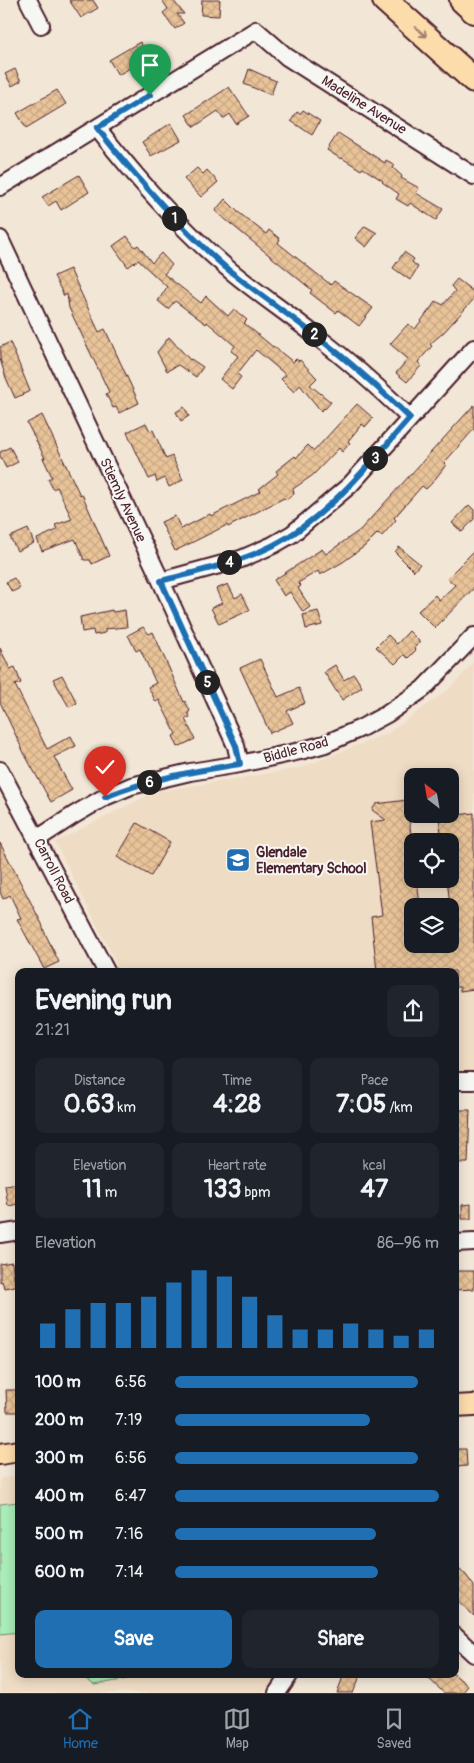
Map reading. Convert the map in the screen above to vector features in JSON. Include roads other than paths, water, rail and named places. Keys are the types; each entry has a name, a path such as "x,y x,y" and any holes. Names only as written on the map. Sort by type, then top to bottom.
{"highway":[{"path":"385,0 474,80"},
{"path":"462,0 474,11"}],"main road":[{"path":"459,1406 474,1405"},
{"path":"0,1454 15,1452"}],"street":[{"path":"28,0 41,25"},
{"name":"Madeline Avenue","path":"97,128 256,30 287,56 474,176"},
{"path":"0,186 97,128 145,187 176,220 226,267 316,336 381,390 410,418"},
{"name":"Stiemly Avenue","path":"0,239 161,581 236,746 240,764"},
{"path":"161,581 241,559 273,545 292,534 350,485 474,348"},
{"name":"Biddle Road","path":"37,839 74,814 105,797 131,786 190,772 240,764 325,744 361,728 387,714 423,689 474,636"},
{"name":"Carroll Road","path":"0,770 104,968"},
{"path":"459,1081 474,1081"},
{"path":"0,1234 15,1232"},
{"path":"459,1242 474,1242"},
{"path":"459,1640 474,1654"}],"place":[{"name":"Glendale Elementary School","path":"238,860"}]}
